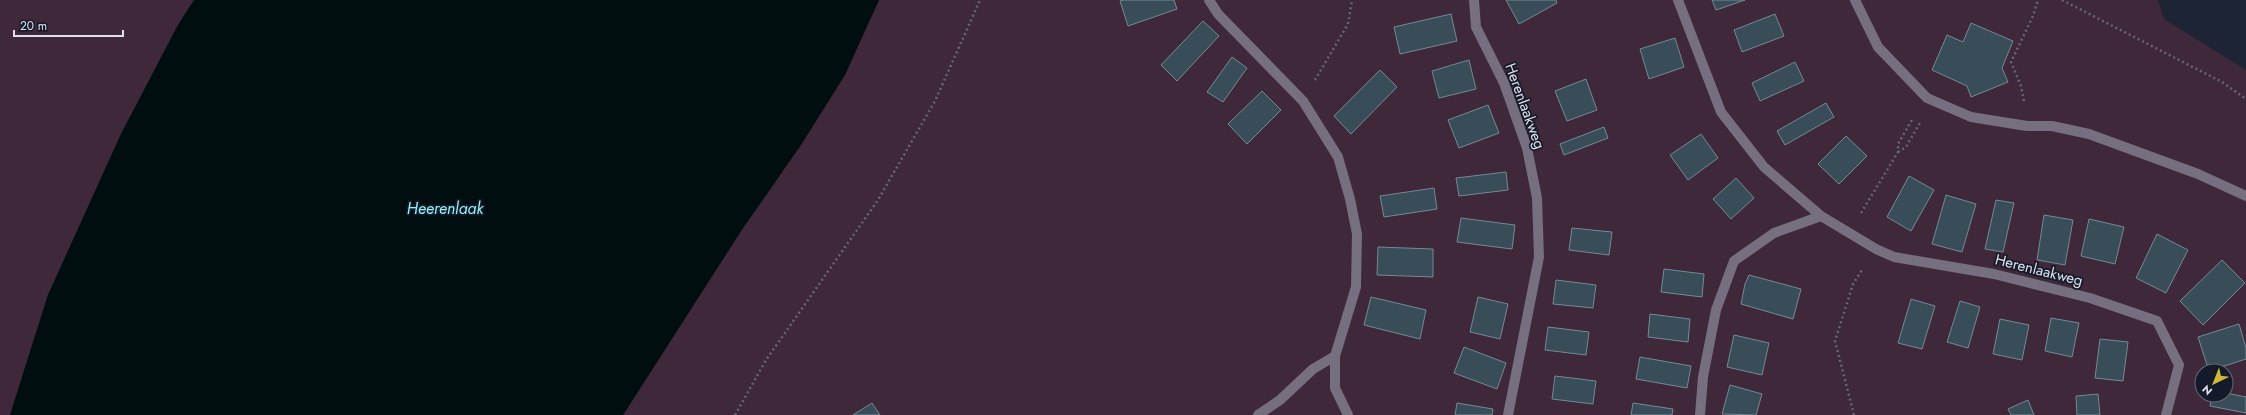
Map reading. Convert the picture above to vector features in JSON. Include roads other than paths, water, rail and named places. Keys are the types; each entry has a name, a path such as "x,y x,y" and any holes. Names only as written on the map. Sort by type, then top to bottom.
{"lane":[{"path":"1209,0 1218,14 1303,101 1338,157 1350,199 1357,234 1356,287 1335,356 1335,388 1348,415"},
{"name":"Herenlaakweg","path":"1474,0 1476,27 1504,83 1527,148 1537,198 1539,257 1508,415"},
{"name":"Herenlaakweg","path":"1678,0 1721,112 1764,167 1821,216 1876,249 1894,257 1994,274 2090,298 2157,321 2179,365 2166,415"},
{"path":"1855,0 1878,47 1927,98 1971,117 2027,126 2052,126 2090,134 2198,174 2246,196"},
{"path":"1700,415 1703,376 1716,310 1734,261 1774,233 1821,216"},
{"path":"1258,415 1280,400 1313,369 1335,356"}],"water":[{"name":"Heerenlaak","path":"194,0 879,0 845,75 801,145 743,228 623,415 10,415 48,295 121,134 178,25"}]}
